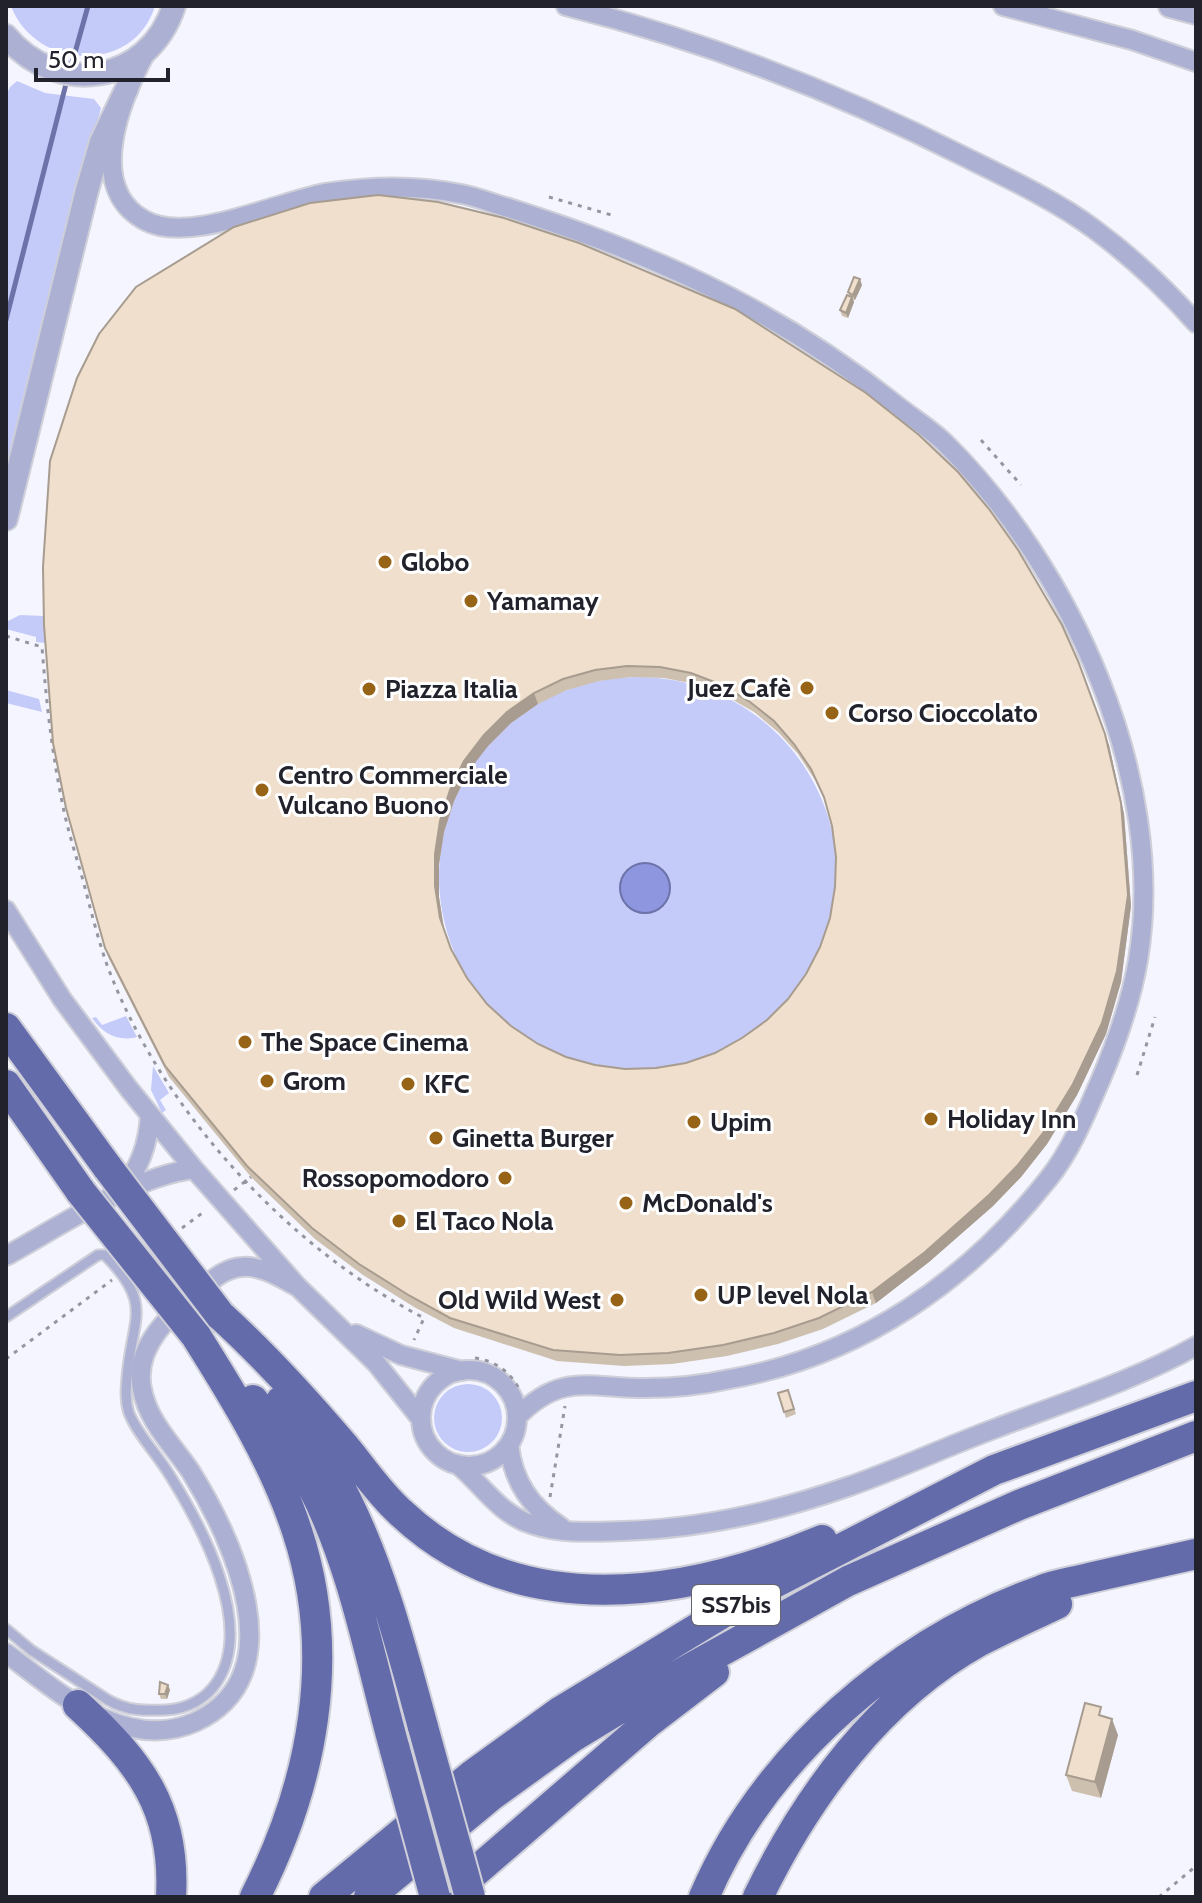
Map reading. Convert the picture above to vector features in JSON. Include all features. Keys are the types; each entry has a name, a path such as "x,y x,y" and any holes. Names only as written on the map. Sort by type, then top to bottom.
{"highway":[{"path":"6,1028 114,1181 220,1315 322,1457 346,1498 386,1597 470,1897"},
{"path":"6,1085 81,1192 196,1336 237,1378 312,1486 346,1570 435,1897"},
{"path":"6,1119 81,1192"},
{"path":"220,1315 258,1349 390,1501 424,1532 471,1563 512,1579 560,1589 657,1587 729,1573 792,1552 994,1470"},
{"path":"196,1336 247,1421 280,1488 308,1567 314,1608 318,1658 317,1705 309,1752 282,1839 255,1897"},
{"name":"SS7bis","path":"324,1897 471,1776 561,1711 759,1591 994,1470 1196,1396"},
{"name":"SS7bis","path":"369,1897 492,1795 571,1738 642,1695 848,1581 1019,1505 1196,1436"},
{"path":"704,1897 746,1819 767,1790 838,1713 885,1675 980,1616 1043,1589 1196,1554"},
{"path":"758,1897 802,1815 827,1779 858,1742 932,1673 978,1642 1128,1569"},
{"path":"446,1897 650,1721 707,1677 848,1581"},
{"path":"78,1705 115,1739 155,1798 167,1834 173,1868 171,1897"}],"street":[{"path":"6,519 87,190 105,130 146,51 164,29 175,6"},
{"path":"566,6 641,27 786,75 918,132 1014,181 1093,228 1151,275 1196,323"},
{"path":"1003,6 1132,40 1196,62"},
{"path":"1170,6 1196,13"},
{"path":"6,36 27,58 57,72 88,75 120,68 146,51"},
{"path":"127,88 113,146 115,184 124,204 139,218 158,226 170,229 201,226 328,193 416,187 460,193 551,220 702,281 841,362 948,446 1025,541 1058,592 1090,656 1119,733 1134,791 1140,833 1143,896 1138,959 1118,1039 1090,1103 1055,1171 1028,1203 974,1259 911,1309 877,1328 799,1361 763,1373 687,1385 647,1388 568,1385 540,1397 517,1417"},
{"path":"6,910 62,999 194,1169 298,1287 376,1363 421,1419"},
{"path":"6,1256 139,1167 146,1152 150,1115"},
{"path":"114,1181 194,1169"},
{"path":"6,1653 78,1705 119,1725 164,1731 184,1727 222,1705 238,1687 247,1664 250,1640 249,1616 240,1581 208,1503 145,1403 141,1384 143,1365 160,1326 217,1276 230,1269 253,1267 298,1287"},
{"path":"337,1323 401,1355 466,1364 494,1376 506,1387 514,1401 517,1417 509,1445 499,1456 486,1463 472,1466 457,1464"},
{"path":"466,1364 437,1382 423,1405 421,1419 431,1448 475,1478 512,1515 530,1524 567,1531 646,1530 686,1526 797,1503 895,1469 1131,1376 1196,1346"},
{"path":"509,1445 517,1478 528,1498 567,1531"}],"lane":[{"path":"6,1317 98,1255 105,1255 132,1288 138,1320 128,1360 128,1411 170,1475 212,1557 231,1624 230,1650 222,1674 212,1690 192,1705 172,1710 144,1711 120,1707 31,1650 6,1629"}],"path":[{"path":"549,197 615,216"},
{"path":"981,440 1021,485"},
{"path":"6,636 42,647 50,738 65,825 103,958 120,997 160,1070 260,1197 348,1272 424,1318 409,1348"},
{"path":"46,705 52,706"},
{"path":"44,737 50,738"},
{"path":"52,782 58,783"},
{"path":"1137,1075 1155,1017"},
{"path":"466,1364 499,1365 516,1381 520,1391 528,1393"},
{"path":"547,1517 568,1385"},
{"path":"1159,1897 1196,1866"}],"shaded area":[{"path":"11,6 155,6 144,28 127,44 107,53 84,56 62,52 41,43 23,27"},
{"path":"17,81 45,93 94,99 101,108 6,473 6,96"},
{"path":"20,615 44,616 45,643 36,642 36,637 6,629 6,622"},
{"path":"638,677 677,680 714,692 749,710 779,735 804,765 822,800 834,837 837,876 834,915 822,952 804,987 779,1017 749,1042 714,1060 677,1072 638,1075 599,1072 562,1060 527,1042 497,1017 472,987 454,952 442,915 439,876 442,837 454,800 472,765 497,735 527,710 562,692 599,680"},
{"path":"6,690 39,699 42,712 6,703"},
{"path":"126,1016 137,1037 112,1035 92,1018 96,1017 102,1025"},
{"path":"153,1066 169,1093 160,1100 166,1110 162,1113 151,1090"},
{"path":"468,1384 492,1394 502,1418 492,1442 468,1452 444,1442 434,1418 444,1394"}],"water":[{"path":"645,863 662,871 670,888 662,905 645,913 628,905 620,888 628,871"}],"building":[{"name":"Centro Commerciale Vulcano Buono","path":"378,195 438,202 504,218 579,243 735,309 866,393 919,435 958,472 1018,550 1062,625 1105,734 1121,803 1128,895 1117,971 1102,1023 1073,1084 1043,1133 1017,1166 925,1252 872,1292 819,1318 723,1345 668,1353 620,1355 553,1350 450,1318 359,1264 312,1228 247,1166 165,1066 105,948 66,808 53,743 43,567 50,461 77,378 99,334 136,287 234,227 310,203","holes":["627,666 660,667 691,673 722,685 774,721 794,744 811,769 824,797 836,857 835,887 830,918 820,947 788,999 767,1020 715,1053 686,1063 625,1069 566,1057 538,1044 511,1026 487,1004 467,978 451,949 440,918 435,886 435,854 440,821 464,761 507,712 534,693 563,679 595,670"]},
{"path":"854,277 860,279 853,295 848,292"},
{"path":"847,295 852,297 846,313 840,310"},
{"path":"788,1390 794,1409 784,1412 778,1393"},
{"path":"160,1682 168,1685 165,1694 159,1694"},
{"path":"1085,1703 1101,1707 1099,1715 1112,1719 1095,1782 1066,1775"}],"waterway":[{"path":"71,67 88,6"},
{"path":"6,320 67,80"}],"place":[{"name":"Globo","path":"385,562"},
{"name":"Yamamay","path":"471,601"},
{"name":"Juez Cafè","path":"807,688"},
{"name":"Piazza Italia","path":"369,689"},
{"name":"Corso Cioccolato","path":"832,713"},
{"name":"Centro Commerciale Vulcano Buono","path":"262,790"},
{"name":"The Space Cinema","path":"245,1042"},
{"name":"Grom","path":"267,1081"},
{"name":"KFC","path":"408,1084"},
{"name":"Holiday Inn","path":"931,1119"},
{"name":"Upim","path":"694,1122"},
{"name":"Ginetta Burger","path":"436,1138"},
{"name":"Rossopomodoro","path":"505,1178"},
{"name":"McDonald's","path":"626,1203"},
{"name":"El Taco Nola","path":"399,1221"},
{"name":"UP level Nola","path":"701,1295"},
{"name":"Old Wild West","path":"617,1300"}]}
